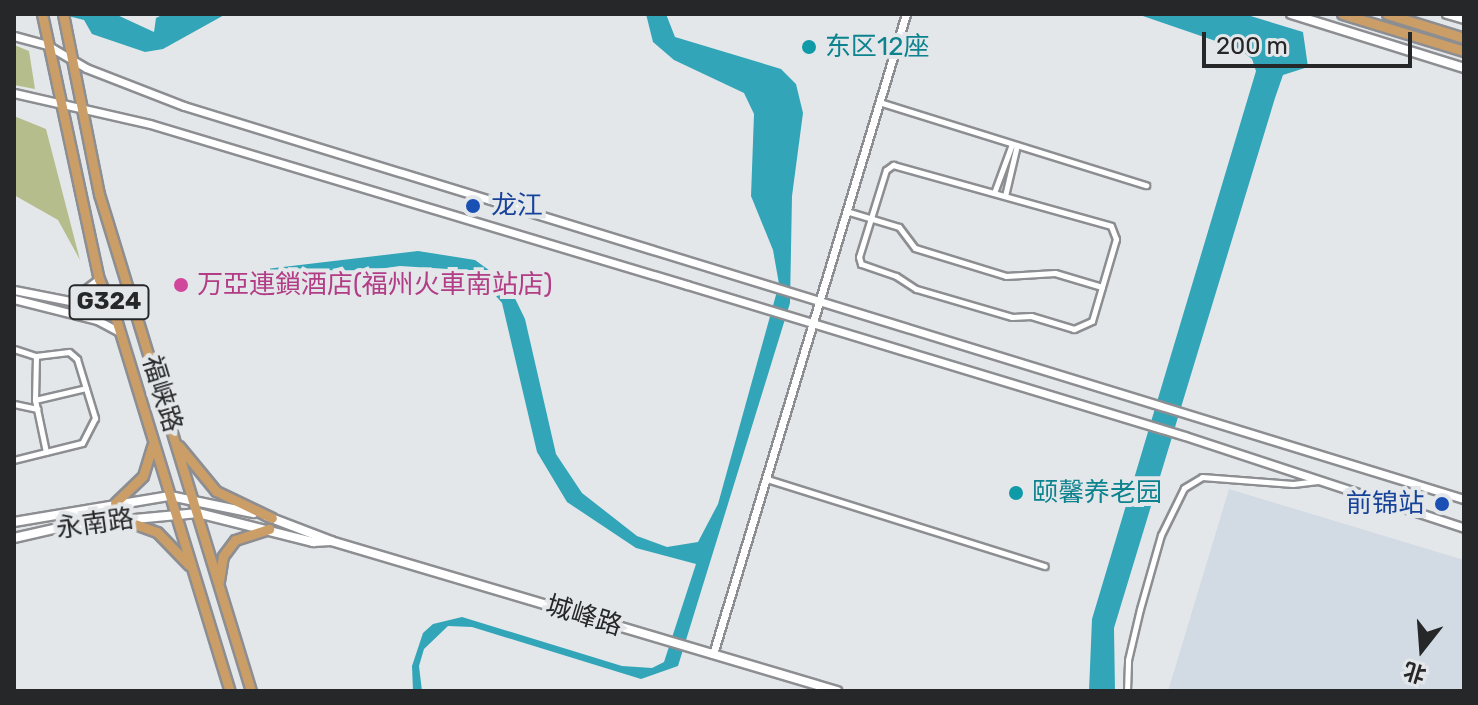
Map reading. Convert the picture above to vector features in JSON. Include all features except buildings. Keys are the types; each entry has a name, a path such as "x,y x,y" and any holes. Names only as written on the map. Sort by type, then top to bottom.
{"highway":[{"path":"1342,14 1464,51"},
{"path":"1387,14 1464,38"},
{"name":"福峡路","path":"42,15 99,279 120,332 230,691"},
{"name":"福峡路","path":"64,17 78,106 99,194 251,691"},
{"path":"147,420 165,415"},
{"path":"172,436 216,491 272,518"},
{"path":"115,503 143,476 152,438"},
{"path":"121,519 157,532 199,582"},
{"path":"218,584 229,546 245,535 269,529"},
{"path":"206,605 223,600"}],"main road":[{"path":"1447,14 1464,19"},
{"path":"1295,15 1464,68"},
{"name":"城峰路","path":"14,522 115,503 170,496 192,499 272,518 331,541 837,691"},
{"path":"245,522 248,511"},
{"name":"城峰路","path":"176,513 198,513 245,522 313,542 331,541"},
{"name":"永南路","path":"14,538 121,519 176,513"}],"street":[{"path":"713,654 906,14"},
{"path":"18,37 47,45 70,60 184,106 1464,499"},
{"path":"14,93 78,106 813,324 1185,436 1464,528"},
{"path":"878,102 1146,185"},
{"path":"994,193 1014,144"},
{"path":"1005,196 1014,144"},
{"path":"893,165 1005,196 1111,226 1116,239 1092,321 1074,329 916,289 896,276 861,264 870,219 886,170 893,165"},
{"path":"845,211 899,227 915,248 1006,276 1055,273 1102,287"},
{"path":"14,290 70,301 99,279"},
{"path":"14,299 97,320 120,332"},
{"path":"14,349 36,356 69,352 77,359 95,418 89,436 82,443 14,460"},
{"path":"36,356 35,400 46,452"},
{"path":"35,400 86,388"},
{"path":"14,404 37,409"},
{"path":"1127,691 1128,660 1140,609 1161,535 1184,488 1202,477 1293,484 1320,480"},
{"path":"767,479 1045,566"}],"shaded area":[{"path":"1229,489 1464,560 1464,691 1168,691"}],"green space":[{"path":"14,45 29,51 35,89 14,85"},
{"path":"14,116 46,129 80,260 58,220 14,195"}],"water":[{"path":"60,14 115,14 154,32 156,18 164,14 226,14 163,49 145,52 92,34 84,20"},
{"path":"646,14 666,14 675,37 781,69 796,84 803,113 792,196 790,303 678,666 641,679 472,627 448,626 424,649 419,666 422,691 413,691 412,666 423,633 433,624 462,617 622,666 652,668 664,662 696,564 636,548 567,502 537,452 502,303 483,281 448,269 400,266 263,285 266,269 418,251 475,260 508,284 525,319 556,454 582,493 637,536 667,547 698,542 718,504 779,284 773,250 751,196 754,114 744,93 674,60 653,42"},
{"path":"1137,14 1244,14 1303,32 1308,67 1283,75 1275,98 1114,628 1115,691 1089,691 1092,619 1256,71 1252,59 1239,49"}],"place":[{"name":"东区12座","path":"809,47"},
{"name":"龙江","path":"473,206"},
{"name":"万亞連鎖酒店(福州火車南站店)","path":"181,285"},
{"name":"颐馨养老园","path":"1016,493"},
{"name":"前锦站","path":"1442,504"}]}
